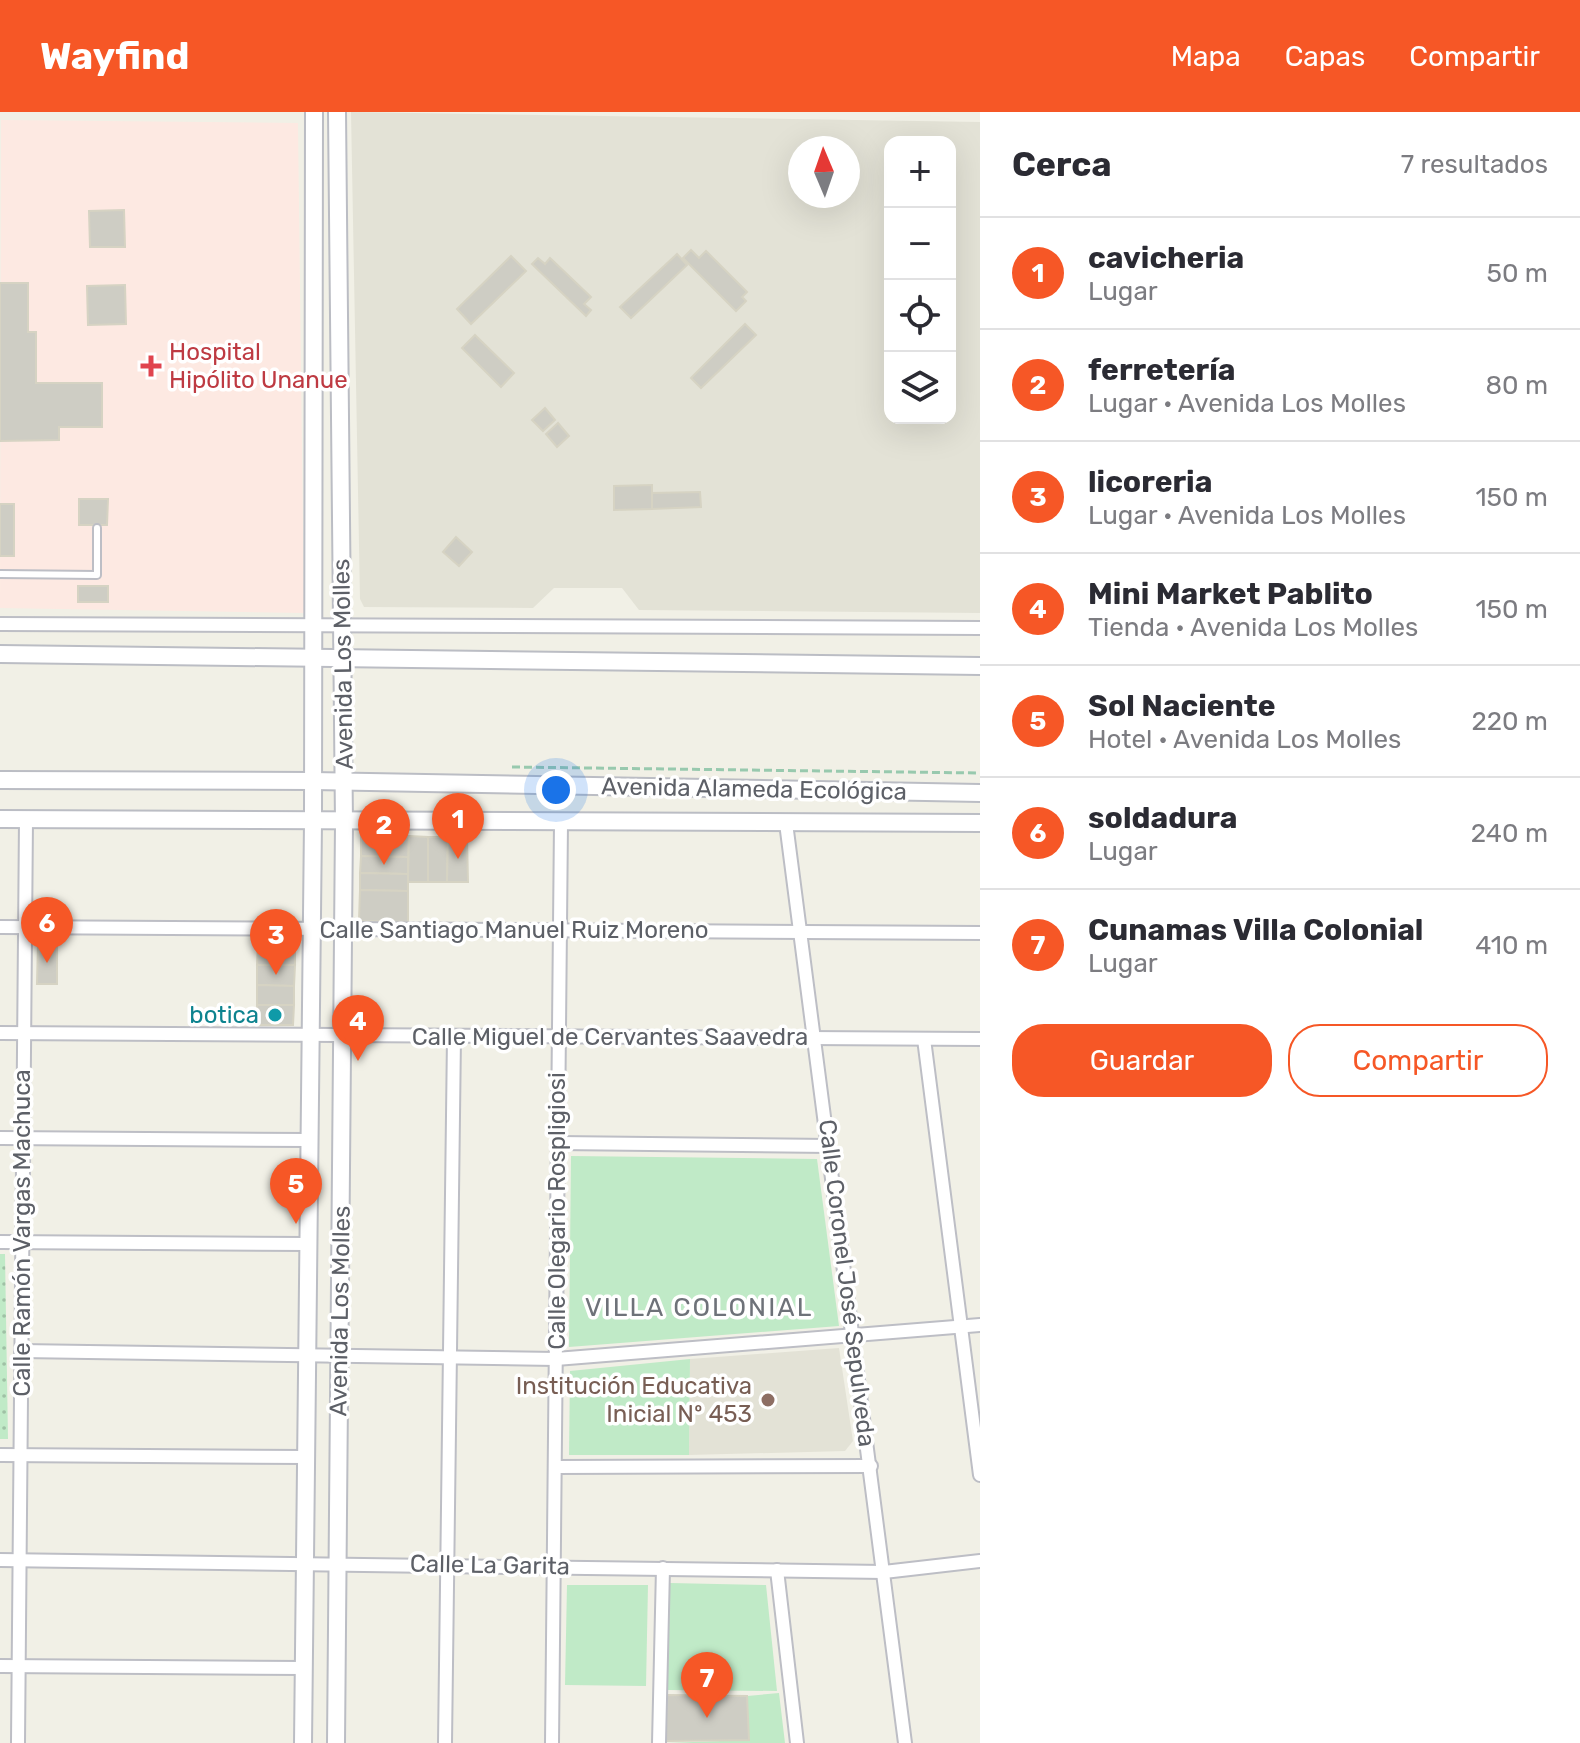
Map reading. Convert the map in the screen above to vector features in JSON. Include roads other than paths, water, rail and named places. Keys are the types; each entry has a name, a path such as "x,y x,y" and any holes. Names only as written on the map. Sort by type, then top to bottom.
{"street":[{"name":"Avenida Los Molles","path":"303,1743 313,822 314,112"},
{"name":"Avenida Los Molles","path":"336,1743 344,929 337,112"},
{"path":"0,624 980,628"},
{"path":"0,654 980,666"},
{"name":"Avenida Alameda Ecológica","path":"0,780 313,781 980,793"},
{"name":"Avenida Alameda Ecológica","path":"0,819 344,823 980,823"},
{"name":"Calle Ramón Vargas Machuca","path":"18,1743 26,820"},
{"name":"Calle Olegario Rospligiosi","path":"552,1743 561,823"},
{"name":"Calle Coronel José Sepulveda","path":"786,823 905,1743"},
{"name":"Calle Santiago Manuel Ruiz Moreno","path":"0,927 980,933"},
{"name":"Calle Miguel de Cervantes Saavedra","path":"0,1033 980,1039"},
{"path":"445,1743 454,1037"},
{"path":"924,1039 980,1475"},
{"path":"0,1138 309,1140"},
{"path":"558,1143 829,1146"},
{"path":"0,1242 308,1244"},
{"path":"21,1351 556,1359 980,1325"},
{"path":"0,1455 306,1457"},
{"path":"555,1467 871,1466"},
{"name":"Calle La Garita","path":"0,1560 884,1572 980,1561"},
{"path":"659,1743 663,1568"},
{"path":"777,1570 797,1743"},
{"path":"0,1666 304,1668"}],"lane":[{"path":"0,574 97,575 97,528"}],"place":[{"name":"Hospital Hipólito Unanue","path":"151,366"},
{"name":"cavicheria","path":"458,859"},
{"name":"ferretería","path":"384,865"},
{"name":"soldadura","path":"47,963"},
{"name":"licoreria","path":"276,975"},
{"name":"botica","path":"275,1015"},
{"name":"Mini Market Pablito","path":"358,1061"},
{"name":"Sol Naciente","path":"296,1224"},
{"name":"Institución Educativa Inicial Nº 453","path":"768,1400"},
{"name":"Cunamas Villa Colonial","path":"707,1718"}],"district":[{"name":"VILLA COLONIAL","path":"699,1307"}]}
